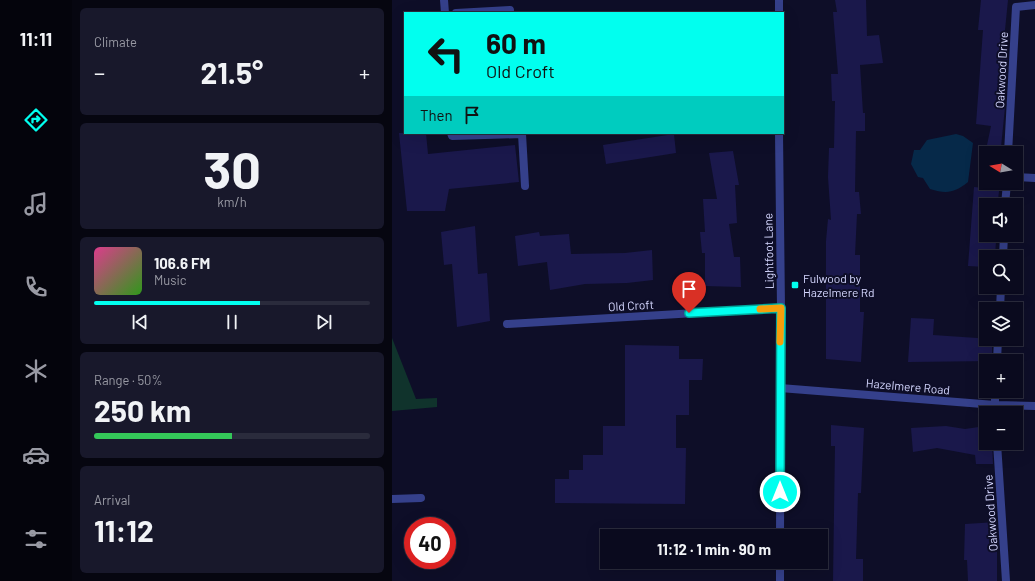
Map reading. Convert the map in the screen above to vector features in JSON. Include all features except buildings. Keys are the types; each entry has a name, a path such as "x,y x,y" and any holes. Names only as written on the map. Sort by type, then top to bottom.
{"street":[{"path":"444,0 445,12"},
{"path":"779,0 779,12"},
{"name":"Oakwood Drive","path":"1008,146 1016,7 1035,5"},
{"path":"474,12 510,10"},
{"path":"451,134 452,136 522,134 525,186"},
{"name":"Lightfoot Lane","path":"779,134 781,308 780,529"},
{"path":"1023,177 1035,178"},
{"name":"Old Croft","path":"507,324 781,308"},
{"name":"Hazelmere Road","path":"780,388 979,407"},
{"name":"Hazelmere Road","path":"1023,407 1035,406"},
{"name":"Oakwood Drive","path":"997,450 1006,581"},
{"path":"392,498 421,498"},
{"path":"780,569 780,581"}],"green space":[{"path":"392,338 416,399 437,398 437,407 392,411"}],"water":[{"path":"956,134 963,136 973,143 968,182 950,192 941,192 930,189 923,178 918,177 911,164 914,150 920,150 927,140"}],"slow traffic":[{"path":"760,309 781,308 780,342"}],"place":[{"name":"Fulwood by Hazelmere Rd","path":"795,285"}],"route":[{"path":"689,313 781,308 780,492"}]}
